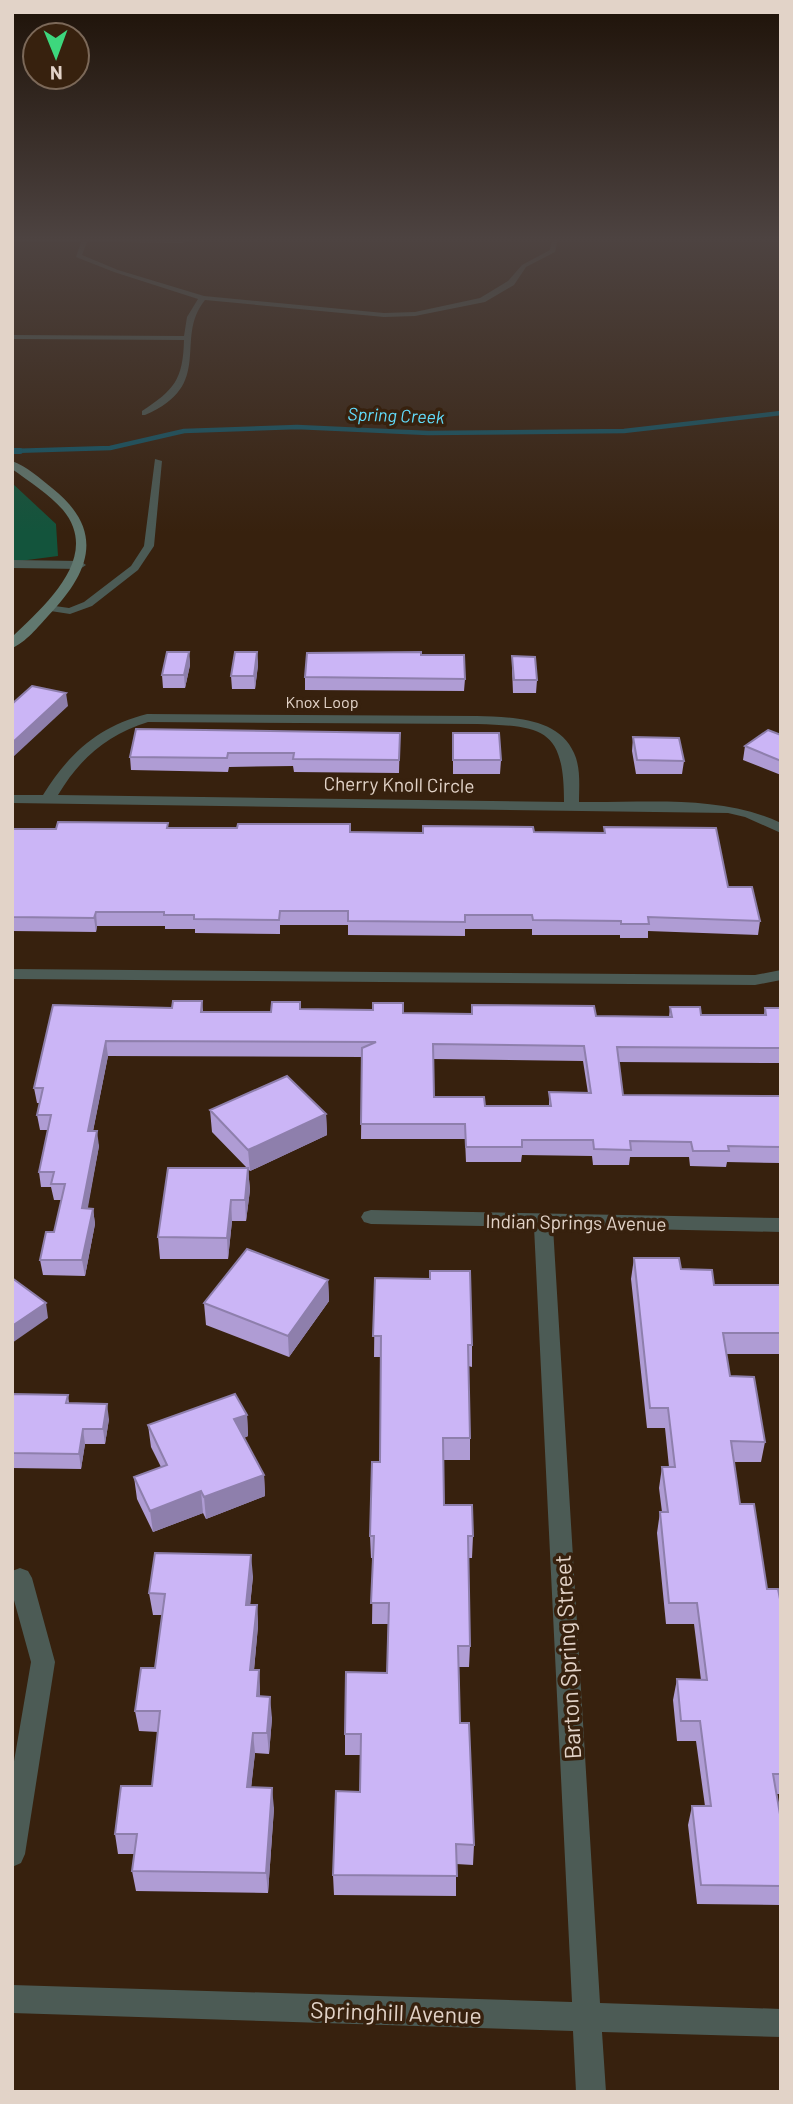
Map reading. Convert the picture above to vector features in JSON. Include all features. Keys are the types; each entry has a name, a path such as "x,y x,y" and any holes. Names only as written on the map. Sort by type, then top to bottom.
{"street":[{"path":"12,464 52,494 72,514 81,533 80,565 48,608 12,644"},
{"path":"12,564 80,565"},
{"name":"Knox Loop","path":"47,801 81,752 121,725 147,718 477,720 530,726 555,738 565,748 569,762 572,807"},
{"name":"Cherry Knoll Circle","path":"12,799 727,809 750,814 781,829"},
{"path":"12,974 742,980 781,975"},
{"name":"Indian Springs Avenue","path":"371,1217 543,1223 781,1225"},
{"name":"Barton Spring Street","path":"543,1223 591,2092"},
{"path":"12,1854 43,1662 20,1578"},
{"name":"Springhill Avenue","path":"12,1998 587,2019 781,2022"}],"lane":[{"path":"12,337 187,338 183,377 177,387 145,413"},
{"path":"48,608 70,611 88,604 135,568 149,546 158,461"}],"green space":[{"path":"12,483 56,524 58,556 12,562"}],"building":[{"path":"167,652 189,652 184,675 162,675"},
{"path":"235,652 257,652 254,676 231,676"},
{"path":"421,652 421,655 464,655 465,679 305,677 307,653"},
{"path":"512,656 535,657 537,680 514,680"},
{"path":"32,686 66,693 12,743 12,704"},
{"path":"136,729 400,733 399,760 293,759 294,753 228,753 227,758 130,757"},
{"path":"768,730 781,735 781,761 745,746"},
{"path":"453,733 499,733 501,760 453,760"},
{"path":"633,737 679,738 684,761 637,760"},
{"path":"58,822 168,823 167,828 237,828 238,824 350,824 350,832 423,833 423,826 533,827 534,832 605,833 604,827 716,828 728,887 752,887 760,921 648,917 649,924 621,924 621,921 533,920 532,915 465,915 465,922 348,921 348,911 280,911 279,920 194,919 194,915 164,915 164,912 96,912 94,918 12,917 12,829 56,829"},
{"path":"173,1001 202,1001 201,1012 271,1012 272,1002 300,1002 300,1009 373,1010 373,1003 403,1003 403,1013 472,1014 472,1005 594,1006 596,1016 672,1017 670,1007 700,1007 701,1015 766,1015 765,1008 781,1008 781,1048 617,1047 623,1095 781,1096 781,1147 728,1146 729,1151 693,1151 691,1142 630,1141 631,1150 594,1149 593,1140 522,1140 522,1147 466,1147 465,1124 361,1124 362,1048 376,1042 106,1041 88,1131 97,1131 82,1208 93,1209 82,1260 40,1260 46,1232 54,1232 65,1184 51,1184 54,1172 39,1172 51,1115 37,1115 43,1088 34,1088 53,1005 172,1008","holes":["433,1044 584,1046 591,1093 549,1092 551,1106 485,1106 484,1097 434,1097"]},
{"path":"287,1076 326,1114 248,1150 210,1110"},
{"path":"168,1168 248,1168 245,1200 231,1200 227,1238 158,1237"},
{"path":"247,1249 328,1280 288,1336 204,1303"},
{"path":"634,1258 679,1258 681,1269 712,1270 714,1285 781,1285 781,1333 723,1333 730,1376 754,1377 765,1442 731,1441 740,1504 754,1504 767,1589 778,1589 781,1604 781,1774 773,1774 781,1820 781,1886 701,1885 692,1806 711,1806 700,1721 681,1721 677,1679 707,1680 697,1603 669,1603 660,1512 668,1512 662,1467 675,1467 668,1408 650,1408"},
{"path":"430,1271 470,1271 470,1438 443,1438 444,1505 472,1505 473,1536 468,1536 470,1646 458,1646 460,1723 469,1723 474,1845 456,1844 457,1876 333,1875 336,1791 360,1792 361,1734 345,1734 346,1672 387,1673 389,1603 371,1603 374,1536 370,1536 372,1462 380,1462 381,1336 373,1336 375,1278 430,1279"},
{"path":"12,1278 46,1303 12,1326"},
{"path":"12,1394 68,1395 66,1403 107,1404 103,1429 83,1429 79,1454 12,1453"},
{"path":"235,1394 247,1415 234,1419 264,1475 204,1497 201,1491 150,1511 134,1477 167,1465 148,1425"},
{"path":"155,1553 251,1555 246,1605 257,1605 250,1670 259,1670 257,1696 270,1697 267,1733 253,1733 247,1787 272,1788 266,1873 132,1871 137,1834 115,1834 121,1786 152,1786 160,1711 135,1711 141,1668 155,1668 165,1594 149,1593"}],"waterway":[{"name":"Spring Creek","path":"20,451 12,451 110,448 184,431 297,427 428,433 624,431 781,413"}]}
